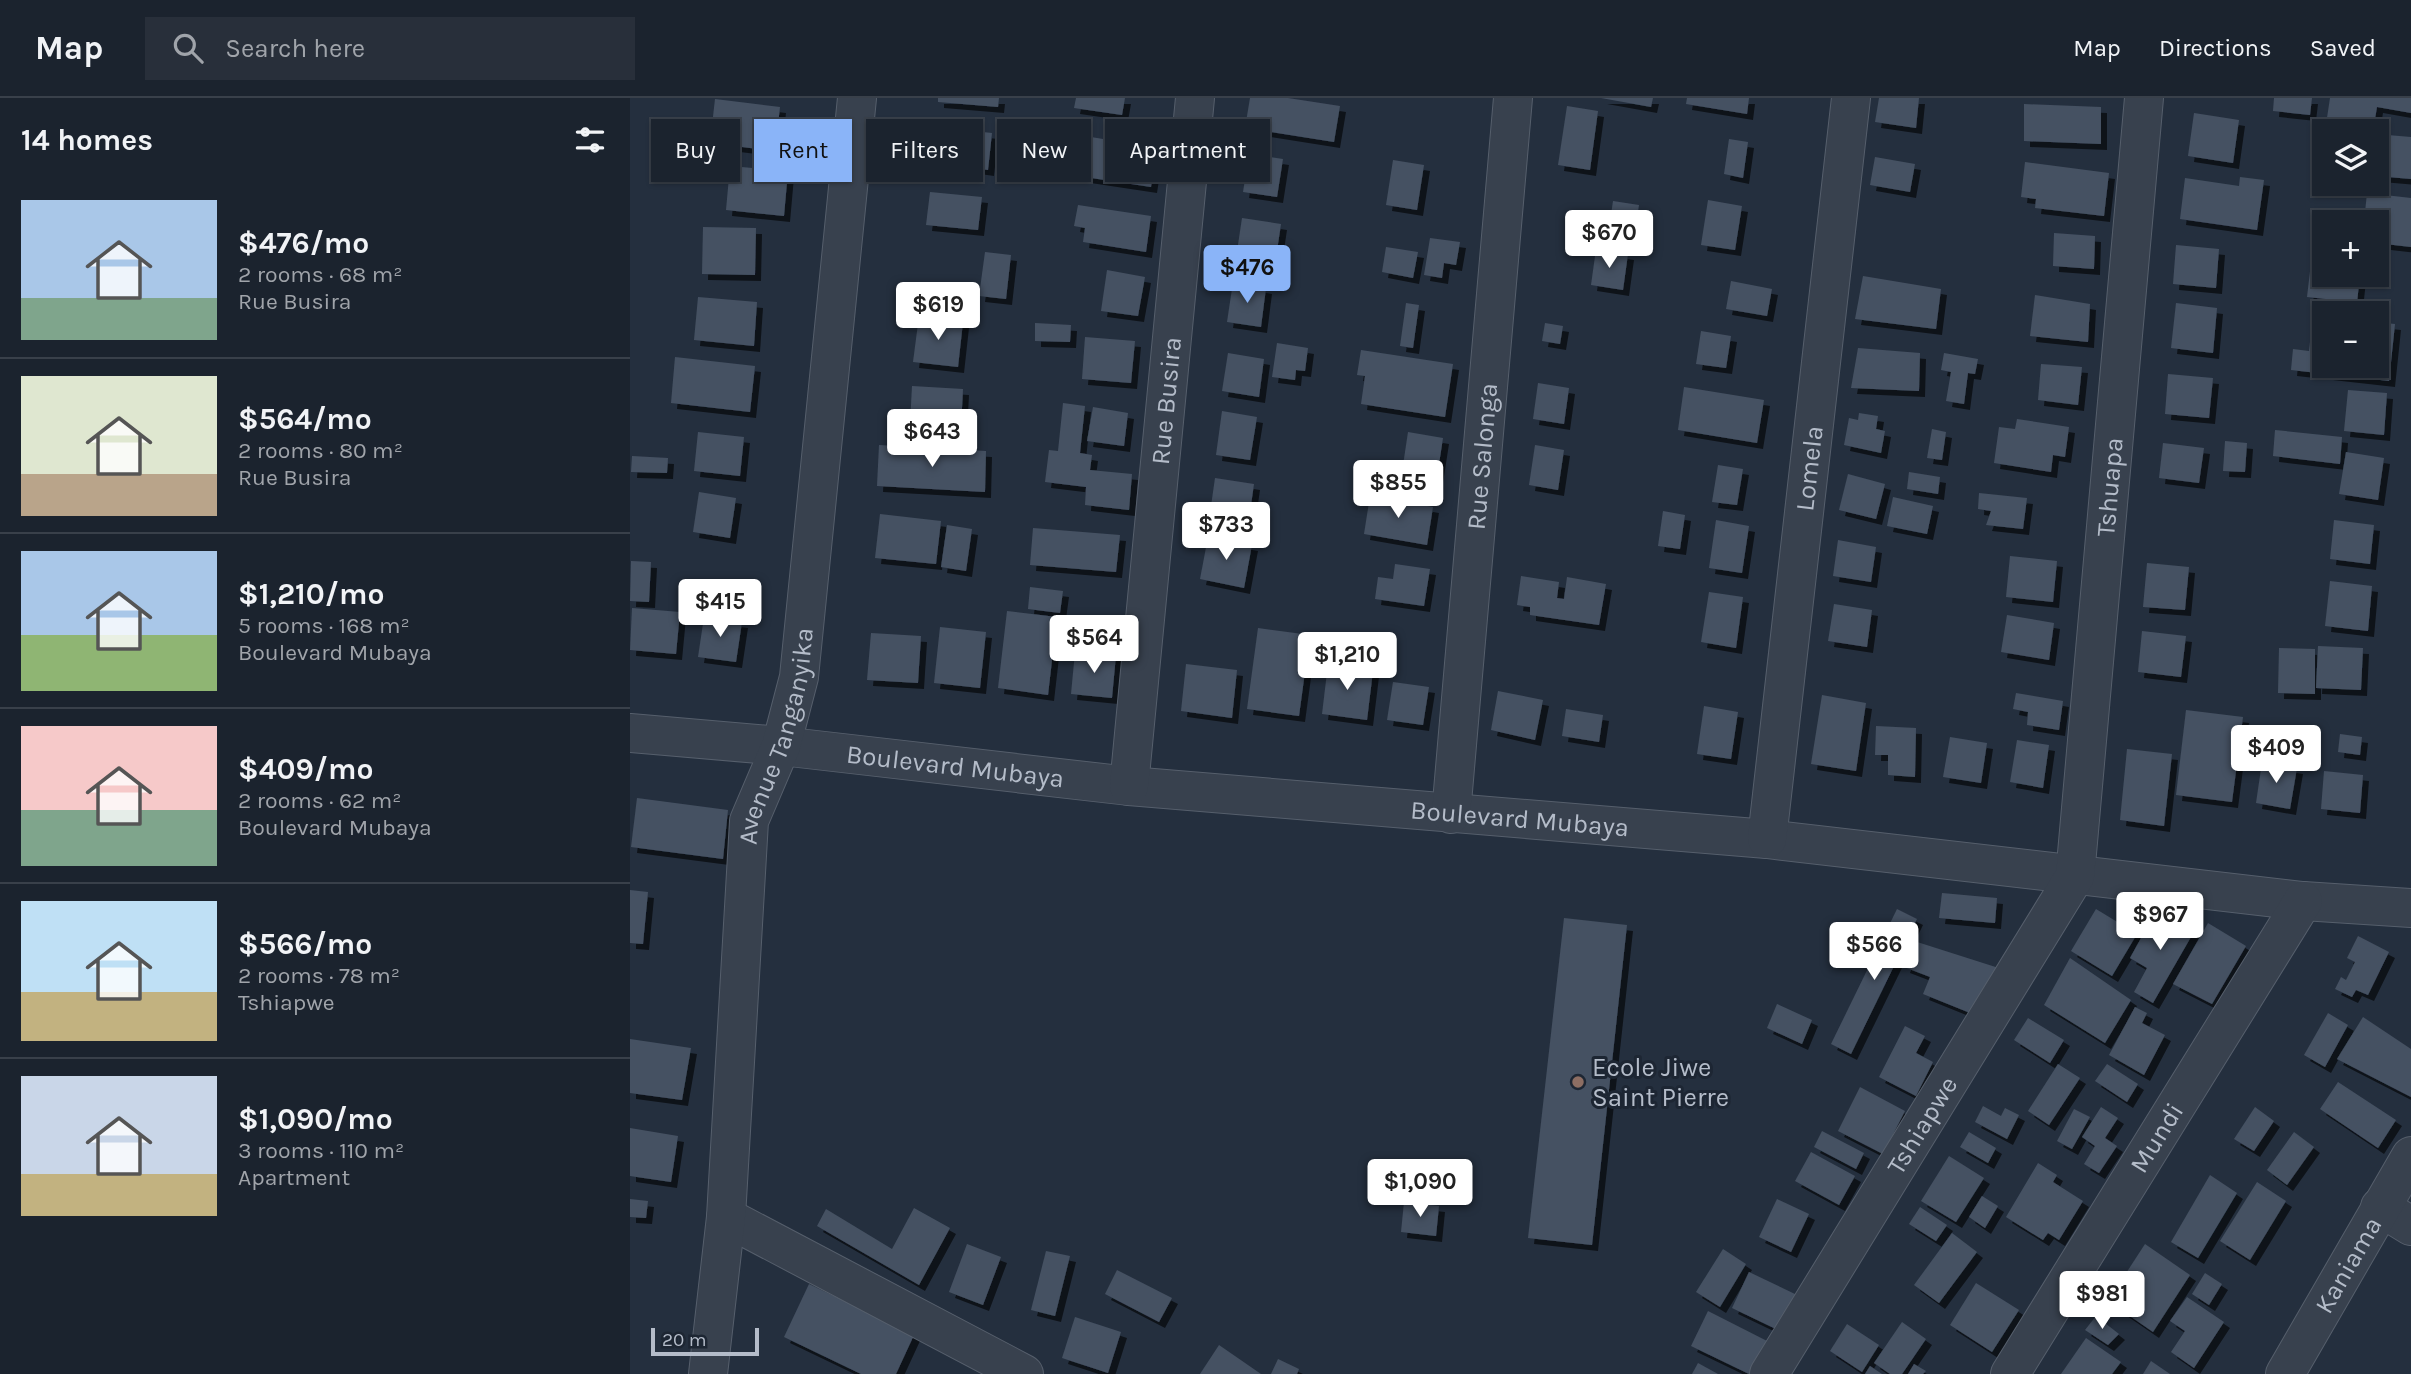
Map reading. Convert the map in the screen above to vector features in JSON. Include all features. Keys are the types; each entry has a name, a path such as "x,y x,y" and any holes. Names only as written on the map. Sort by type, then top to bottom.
{"street":[{"name":"Avenue Tanganyika","path":"708,1374 726,1217 749,821 762,785 781,746 799,677 857,98"},
{"name":"Rue Busira","path":"1129,786 1195,98"},
{"name":"Rue Salonga","path":"1451,814 1513,98"},
{"name":"Lomela","path":"1767,839 1851,98"},
{"name":"Tshuapa","path":"2075,876 2144,98"},
{"name":"Boulevard Mubaya","path":"630,733 781,746 1129,786 1767,839 2303,901 2411,904"},
{"name":"Tshiapwe","path":"1769,1374 2075,876"},
{"name":"Mundi","path":"2010,1374 2303,901"},
{"name":"Kaniama","path":"2285,1374 2395,1217 2411,1156"},
{"path":"726,1217 1024,1374"}],"building":[{"path":"938,98 999,98 998,107 938,102"},
{"path":"1076,98 1125,98 1122,115 1074,108"},
{"path":"1250,98 1288,98 1340,106 1334,142 1270,132 1270,119 1246,119"},
{"path":"1601,98 1653,98 1651,107"},
{"path":"1687,98 1749,98 1747,114 1686,104"},
{"path":"1879,98 1919,98 1916,128 1875,122"},
{"path":"2274,98 2312,98 2310,115 2273,111"},
{"path":"2330,98 2411,98 2411,113 2377,107 2375,119 2327,119"},
{"path":"715,99 780,107 779,119 754,119 754,148 740,147 740,119 713,119"},
{"path":"2024,104 2101,107 2101,144 2024,141"},
{"path":"1567,106 1598,111 1590,170 1558,165"},
{"path":"2194,113 2239,120 2233,163 2188,156"},
{"path":"983,132 992,133 988,170 983,169"},
{"path":"2389,135 2411,137 2411,179 2389,177"},
{"path":"1091,137 1105,139 1105,180 1091,178"},
{"path":"1729,139 1748,142 1743,178 1724,174"},
{"path":"1270,157 1283,159 1277,197 1243,192 1245,182 1270,182"},
{"path":"1875,157 1915,164 1910,192 1870,185"},
{"path":"1393,160 1424,165 1417,210 1386,205"},
{"path":"2025,162 2109,173 2104,216 2035,208 2036,199 2021,197"},
{"path":"740,167 754,168 754,182 787,182 784,216 726,210 729,182 740,182"},
{"path":"2240,177 2264,180 2257,230 2180,219 2185,178 2239,186"},
{"path":"1118,182 1152,182 1151,187"},
{"path":"930,192 982,197 978,230 926,225"},
{"path":"2367,196 2411,198 2411,247 2389,244 2389,210 2365,210"},
{"path":"1708,200 1742,206 1735,250 1701,245"},
{"path":"1613,201 1639,205 1634,239 1608,235"},
{"path":"1078,205 1151,216 1146,252 1083,242 1085,228 1074,226"},
{"path":"1242,218 1281,224 1275,264 1236,258"},
{"path":"703,227 756,228 755,275 702,274"},
{"path":"2054,233 2095,236 2094,269 2053,266"},
{"path":"1430,238 1460,242 1456,265 1444,263 1442,278 1424,275"},
{"path":"2176,245 2219,249 2216,288 2173,284"},
{"path":"1386,247 1418,252 1413,278 1382,272"},
{"path":"1596,249 1628,254 1623,290 1591,285"},
{"path":"985,252 1011,255 1006,299 979,296"},
{"path":"2312,254 2312,287 2359,287 2357,301 2307,297"},
{"path":"1107,270 1145,277 1138,316 1101,311"},
{"path":"1863,276 1941,289 1936,329 1855,319"},
{"path":"1731,281 1772,289 1767,316 1726,309"},
{"path":"1233,282 1266,288 1261,327 1227,322"},
{"path":"2035,295 2090,304 2088,342 2030,336"},
{"path":"698,297 757,302 754,346 694,340"},
{"path":"1406,303 1419,305 1413,348 1400,346"},
{"path":"2176,303 2217,308 2213,353 2171,348"},
{"path":"919,316 963,322 958,367 913,362"},
{"path":"1035,323 1071,325 1070,342 1035,341"},
{"path":"1545,323 1563,326 1560,344 1542,341"},
{"path":"2312,323 2312,372 2291,370 2293,349 2309,351"},
{"path":"2389,323 2395,324 2389,381 2362,378 2389,378"},
{"path":"1701,331 1731,336 1726,368 1696,364"},
{"path":"1085,337 1135,341 1131,383 1082,379"},
{"path":"1277,343 1308,348 1305,371 1296,370 1295,380 1272,377"},
{"path":"1858,348 1920,353 1919,391 1851,388"},
{"path":"1361,350 1453,364 1445,417 1361,404 1365,376 1357,375"},
{"path":"1228,353 1264,359 1259,397 1222,391"},
{"path":"1944,353 1978,359 1975,374 1968,373 1964,404 1946,401 1951,372 1941,370"},
{"path":"675,357 755,366 750,412 671,403"},
{"path":"2041,364 2082,367 2078,405 2038,400"},
{"path":"2168,374 2213,378 2209,418 2165,414"},
{"path":"1538,383 1569,388 1564,424 1533,419"},
{"path":"912,386 963,389 961,428 910,424"},
{"path":"1684,387 1764,400 1757,443 1678,430"},
{"path":"2348,390 2387,393 2384,435 2344,431"},
{"path":"1063,403 1085,406 1080,453 1092,455 1090,470 1132,474 1129,510 1085,505 1086,487 1045,482 1049,450 1058,451"},
{"path":"1093,407 1128,413 1124,446 1087,441"},
{"path":"1222,411 1257,417 1250,460 1216,455"},
{"path":"1859,413 1878,416 1876,429 1885,431 1881,453 1844,445 1849,418 1858,420"},
{"path":"2017,419 2069,427 2065,457 2053,455 2051,472 1994,463 1999,427 2015,429"},
{"path":"1932,429 1946,432 1942,460 1927,458"},
{"path":"2275,430 2342,437 2340,464 2273,456"},
{"path":"698,432 744,437 740,476 694,471"},
{"path":"1408,432 1443,438 1437,477 1402,472"},
{"path":"2225,441 2247,443 2245,472 2223,471"},
{"path":"2163,443 2204,448 2199,483 2159,478"},
{"path":"879,445 986,451 985,492 877,486"},
{"path":"1535,445 1564,450 1558,490 1529,485"},
{"path":"2346,452 2384,458 2378,500 2339,494"},
{"path":"632,456 668,458 667,473 631,472"},
{"path":"1718,465 1743,469 1737,505 1712,502"},
{"path":"1909,472 1940,477 1938,494 1907,489"},
{"path":"1848,474 1885,484 1876,519 1839,510"},
{"path":"1215,478 1254,484 1249,519 1210,513"},
{"path":"699,492 736,498 730,538 693,532"},
{"path":"1979,493 2027,498 2023,529 1986,525 1991,511 1978,509"},
{"path":"1370,496 1433,507 1427,545 1364,534"},
{"path":"1893,497 1933,506 1927,534 1887,526"},
{"path":"1663,511 1685,515 1680,549 1658,546"},
{"path":"880,514 941,521 936,564 875,558"},
{"path":"1716,520 1749,526 1742,573 1709,568"},
{"path":"2334,520 2374,525 2370,564 2330,559"},
{"path":"947,525 972,529 966,571 941,567"},
{"path":"1033,528 1120,535 1116,572 1030,565"},
{"path":"1208,537 1252,545 1244,588 1200,579"},
{"path":"1838,540 1876,547 1871,582 1833,576"},
{"path":"2010,556 2057,561 2053,602 2006,597"},
{"path":"631,561 651,562 649,602 630,601"},
{"path":"2147,563 2189,567 2185,610 2143,607"},
{"path":"1395,564 1430,569 1424,606 1375,599 1378,577 1393,579"},
{"path":"1521,576 1559,582 1557,598 1564,599 1567,577 1606,584 1599,625 1530,615 1530,607 1517,605"},
{"path":"2330,581 2372,586 2368,631 2325,626"},
{"path":"1030,587 1063,591 1060,613 1028,609"},
{"path":"1709,592 1743,597 1736,648 1701,642"},
{"path":"1834,604 1872,610 1867,647 1828,641"},
{"path":"632,608 680,612 676,654 630,650"},
{"path":"1007,611 1057,617 1048,695 998,688"},
{"path":"2007,615 2054,623 2049,660 2001,652"},
{"path":"704,617 742,622 736,662 698,657"},
{"path":"940,627 986,632 980,688 934,683"},
{"path":"1258,628 1310,635 1299,716 1247,709"},
{"path":"2142,631 2186,636 2181,677 2138,672"},
{"path":"871,633 921,636 918,683 867,680"},
{"path":"2318,646 2363,648 2361,690 2316,688"},
{"path":"2279,648 2315,649 2315,694 2278,693"},
{"path":"1075,652 1116,655 1112,698 1071,694"},
{"path":"1186,664 1237,670 1232,718 1181,711"},
{"path":"1328,664 1373,671 1367,720 1322,714"},
{"path":"1393,682 1429,687 1423,725 1387,720"},
{"path":"1498,691 1543,700 1535,740 1491,730"},
{"path":"2016,693 2063,701 2059,730 2027,725 2028,712 2013,709"},
{"path":"1822,695 1866,703 1856,771 1811,764"},
{"path":"1704,706 1738,712 1731,759 1697,754"},
{"path":"1566,709 1603,715 1599,742 1562,736"},
{"path":"2186,710 2243,717 2232,802 2176,795"},
{"path":"1876,726 1916,728 1915,777 1888,775 1888,755 1875,755"},
{"path":"2340,734 2362,737 2360,755 2338,752"},
{"path":"1950,737 1987,743 1981,783 1943,777"},
{"path":"2017,740 2049,745 2043,788 2010,782"},
{"path":"2127,749 2172,754 2164,826 2120,820"},
{"path":"2262,762 2297,768 2290,809 2256,803"},
{"path":"2324,771 2363,775 2360,813 2321,809"},
{"path":"637,798 728,810 723,859 631,847"},
{"path":"630,890 648,892 643,944 630,943"},
{"path":"1942,893 1997,898 1995,923 1939,918"},
{"path":"1897,909 1917,919 1851,1054 1831,1044"},
{"path":"2096,909 2137,934 2112,976 2071,951"},
{"path":"2157,909 2195,930 2153,1003 2134,992 2147,968 2130,958"},
{"name":"Ecole Jiwe Saint Pierre","path":"1564,918 1627,925 1592,1245 1528,1238"},
{"path":"2208,923 2246,946 2212,1004 2173,984"},
{"path":"2358,936 2389,952 2368,995 2356,990 2352,997 2335,989 2341,977 2346,980 2355,962 2347,958"},
{"path":"1914,941 2005,970 1980,1017 1923,994 1930,977 1904,967"},
{"path":"2070,958 2131,1000 2105,1043 2044,1005"},
{"path":"1777,1004 1812,1020 1802,1044 1767,1028"},
{"path":"2135,1007 2147,1013 2142,1023 2165,1035 2144,1075 2109,1055"},
{"path":"2328,1013 2348,1025 2325,1067 2304,1055"},
{"path":"2363,1017 2411,1049 2411,1097 2337,1059"},
{"path":"2028,1018 2064,1040 2050,1063 2014,1040"},
{"path":"1905,1026 1925,1036 1916,1053 1933,1062 1916,1096 1879,1077"},
{"path":"630,1039 691,1048 682,1100 630,1093"},
{"path":"2058,1064 2080,1078 2049,1125 2028,1111"},
{"path":"2107,1064 2138,1084 2127,1102 2095,1081"},
{"path":"2338,1082 2396,1120 2378,1148 2320,1109"},
{"path":"1860,1087 1905,1111 1883,1154 1838,1131"},
{"path":"1983,1106 2001,1116 2005,1108 2019,1115 2007,1139 1975,1122"},
{"path":"2101,1107 2118,1118 2105,1138 2117,1146 2099,1173 2084,1164 2095,1146 2082,1137"},
{"path":"2255,1107 2274,1121 2254,1151 2234,1139"},
{"path":"2074,1109 2090,1117 2072,1149 2057,1141"},
{"path":"630,1128 678,1136 671,1182 630,1176"},
{"path":"1822,1131 1864,1153 1856,1169 1814,1147"},
{"path":"1969,1132 1996,1148 1988,1163 1960,1147"},
{"path":"2294,1132 2314,1147 2287,1185 2267,1170"},
{"path":"1811,1152 1855,1176 1839,1205 1795,1181"},
{"path":"1949,1156 1984,1178 1956,1222 1921,1201"},
{"path":"2038,1163 2057,1175 2053,1182 2083,1201 2059,1240 2048,1233 2043,1240 2006,1217"},
{"path":"2210,1175 2237,1193 2198,1258 2171,1242"},
{"path":"2257,1182 2286,1201 2250,1260 2220,1241"},
{"path":"1982,1196 1998,1206 1985,1228 1969,1217"},
{"path":"630,1199 648,1201 646,1218 630,1217"},
{"path":"1777,1199 1809,1214 1791,1252 1759,1237"},
{"path":"1404,1202 1439,1206 1436,1236 1401,1232"},
{"path":"1920,1207 1947,1225 1936,1241 1909,1224"},
{"path":"914,1208 950,1228 919,1285 817,1226 826,1209 892,1249"},
{"path":"1952,1233 1977,1252 1939,1303 1914,1285"},
{"path":"967,1244 1001,1257 983,1305 949,1292"},
{"path":"2145,1244 2190,1275 2153,1332 2108,1301"},
{"path":"1723,1249 1746,1264 1720,1307 1696,1292"},
{"path":"1046,1251 1070,1256 1055,1316 1031,1310"},
{"path":"1117,1270 1172,1298 1159,1322 1105,1294"},
{"path":"1749,1272 1797,1295 1780,1331 1732,1308"},
{"path":"2205,1273 2222,1284 2209,1305 2192,1294"},
{"path":"1976,1283 2019,1310 1992,1352 1950,1325"},
{"path":"809,1284 914,1335 896,1374 861,1374 784,1337"},
{"path":"2187,1297 2224,1322 2194,1368 2171,1352 2185,1331 2170,1321"},
{"path":"1708,1311 1771,1343 1756,1374 1749,1374 1691,1346"},
{"path":"2096,1316 2119,1334 2108,1345 2085,1330"},
{"path":"1075,1317 1121,1332 1108,1373 1062,1358"},
{"path":"1902,1322 1926,1339 1902,1374 1890,1374 1874,1363"},
{"path":"1847,1324 1879,1345 1862,1372 1830,1351"},
{"path":"2086,1338 2121,1362 2112,1374 2061,1374"},
{"path":"1219,1345 1261,1374 1200,1374"},
{"path":"1278,1359 1299,1369 1297,1374 1271,1374"},
{"path":"2151,1361 2170,1374 2143,1374"},
{"path":"1698,1363 1718,1374 1692,1374"},
{"path":"1914,1364 1926,1371 1923,1374 1908,1374"},
{"path":"1870,1366 1882,1374 1865,1374"}],"place":[{"name":"Ecole Jiwe Saint Pierre","path":"1578,1082"}]}
